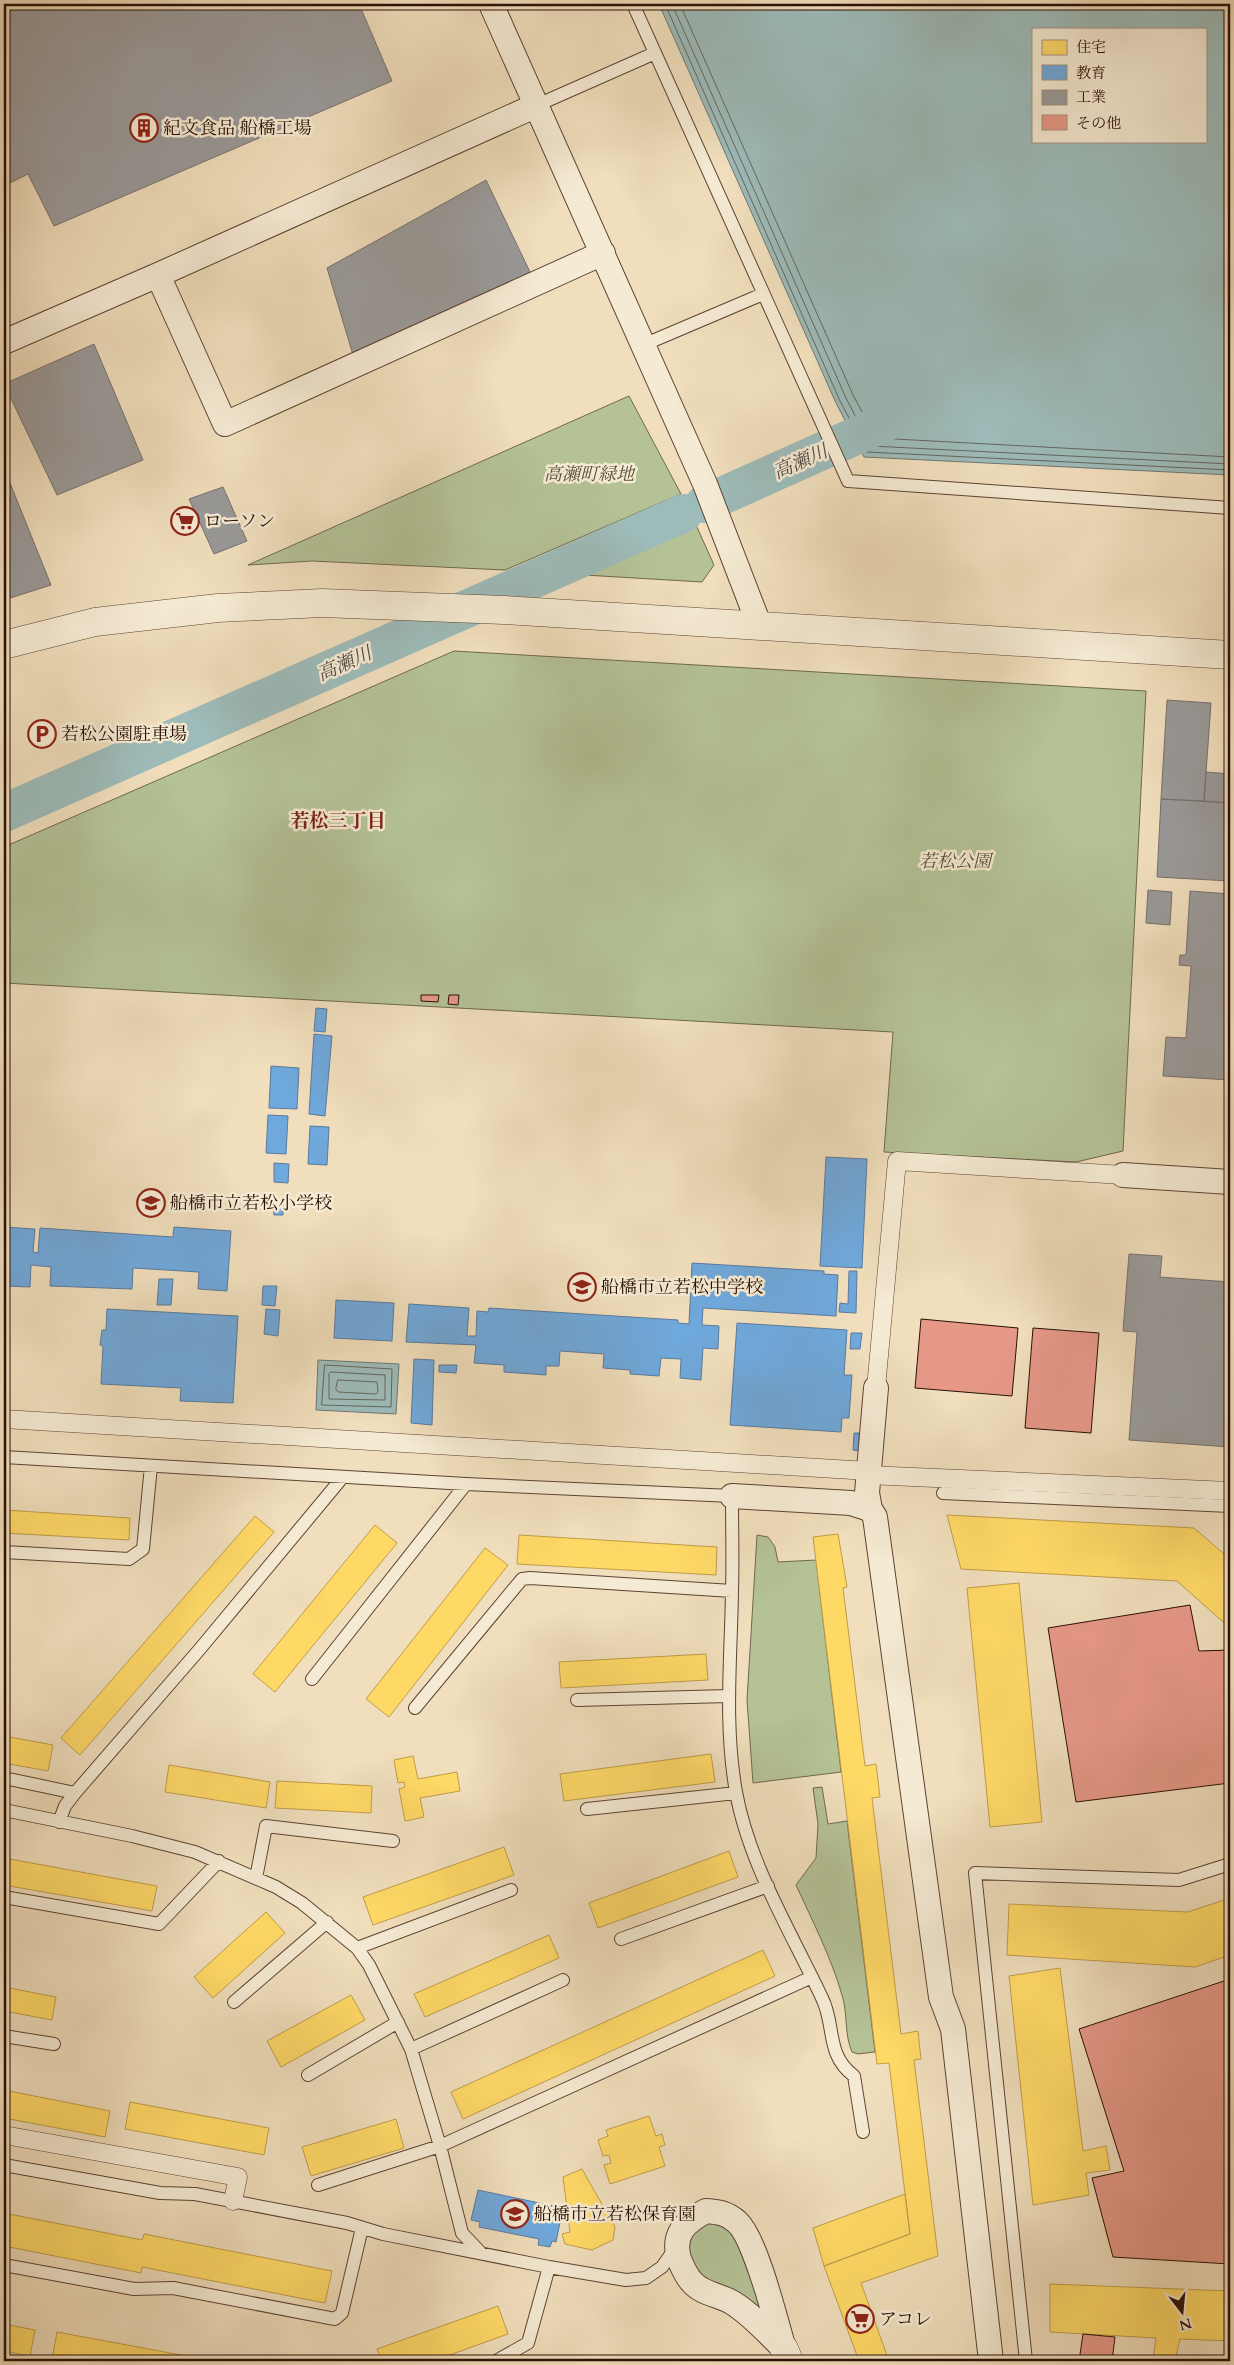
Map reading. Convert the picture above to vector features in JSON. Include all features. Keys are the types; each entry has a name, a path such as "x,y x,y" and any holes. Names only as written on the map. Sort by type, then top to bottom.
{"street":[{"path":"491,4 705,484 760,627"},
{"path":"4,342 535,106"},
{"path":"158,275 225,424 603,253"},
{"path":"4,645 95,622 218,608 322,603 504,610 1230,655"},
{"path":"991,2361 953,2029 941,1997 875,1517 870,1509 867,1493 897,1162 1230,1182"},
{"path":"4,1419 868,1473 1230,1491"},
{"path":"732,1496 852,1503 870,1509"},
{"path":"4,2135 238,2177 233,2202"},
{"path":"706,2211 723,2212 739,2223 756,2258 786,2355 732,2302 706,2292 692,2282 681,2266 676,2247 680,2232 691,2219 706,2211"}],"lane":[{"path":"633,4 848,481 1230,508"},
{"path":"535,106 655,53"},
{"path":"643,345 763,294"},
{"path":"4,1457 342,1478 732,1496 732,1590 728,1696 730,1746 736,1793 746,1829 768,1886 825,2003 836,2057 844,2069 854,2076 863,2132"},
{"path":"4,1552 129,1559 142,1549 151,1466"},
{"path":"59,1822 65,1806 75,1793 200,1650 342,1478"},
{"path":"312,1679 466,1484"},
{"path":"943,1493 1230,1506"},
{"path":"416,1708 522,1580 530,1578 732,1590"},
{"path":"578,1700 728,1696"},
{"path":"4,1778 75,1793"},
{"path":"587,1809 736,1793"},
{"path":"4,1810 132,1836 195,1852 219,1861 276,1886 302,1903 357,1948 398,2022 410,2049 440,2146 462,2234 480,2252"},
{"path":"256,1878 266,1826 393,1841"},
{"path":"4,1897 159,1924 219,1861"},
{"path":"1026,2361 975,1874 1179,1880 1230,1864"},
{"path":"621,1939 768,1886"},
{"path":"357,1948 511,1890"},
{"path":"234,2002 326,1922"},
{"path":"318,2185 440,2146 812,1977"},
{"path":"410,2049 563,1980"},
{"path":"308,2075 398,2022"},
{"path":"4,2036 54,2044"},
{"path":"4,2165 160,2193 195,2194 347,2223 383,2234 549,2267 626,2280 646,2278 662,2267 676,2247"},
{"path":"4,2265 134,2289 173,2288 335,2319 342,2313 362,2228"},
{"path":"496,2361 528,2343 549,2267"}],"green space":[{"name":"高瀬町緑地","path":"629,396 681,494 505,570 312,561 248,565"},
{"path":"696,525 714,565 702,582 584,575"},
{"name":"若松公園","path":"454,651 1146,691 1123,1151 1076,1162 884,1152 893,1032 4,983 4,847"},
{"path":"757,1535 768,1537 775,1547 778,1562 816,1560 841,1772 753,1783 747,1700"},
{"path":"822,1787 828,1824 847,1821 875,2052 858,2054 852,2052 848,2038 844,2002 838,1981 796,1885 816,1858 818,1824 813,1788"},
{"path":"709,2220 727,2228 734,2236 765,2314 705,2281 692,2270 687,2245 694,2228"}],"water":[{"path":"659,4 1230,4 1230,475 864,457 836,403"},
{"path":"318,1360 399,1364 396,1414 316,1410"}],"building: 住宅":[{"path":"4,1510 130,1518 129,1540 4,1533"},
{"path":"947,1515 1194,1528 1230,1559 1230,1628 1177,1581 961,1569"},
{"path":"255,1516 274,1532 80,1755 61,1738"},
{"path":"375,1525 397,1543 275,1692 253,1674"},
{"path":"838,1534 847,1587 843,1588 865,1766 876,1764 880,1797 872,1798 901,2034 918,2031 921,2059 914,2060 938,2256 861,2283 889,2361 859,2361 824,2266 910,2234 889,2063 877,2064 813,1537"},
{"path":"519,1535 717,1547 716,1575 517,1564"},
{"path":"485,1548 508,1565 389,1717 366,1699"},
{"path":"1019,1583 1042,1822 990,1827 967,1588"},
{"path":"706,1654 708,1680 561,1688 559,1662"},
{"path":"4,1736 53,1745 48,1771 4,1763"},
{"path":"711,1754 715,1782 564,1801 560,1774"},
{"path":"413,1756 418,1779 457,1772 460,1791 420,1798 424,1817 405,1821 399,1789 405,1787 404,1782 398,1783 394,1760"},
{"path":"169,1765 270,1782 266,1808 165,1792"},
{"path":"277,1781 372,1786 371,1813 275,1808"},
{"path":"504,1847 514,1875 373,1925 363,1897"},
{"path":"729,1851 738,1877 598,1928 589,1903"},
{"path":"4,1858 157,1886 152,1911 4,1885"},
{"path":"1230,1898 1230,1955 1195,1967 1007,1955 1009,1904 1188,1912"},
{"path":"266,1912 285,1933 213,1998 194,1977"},
{"path":"549,1935 559,1958 425,2017 414,1994"},
{"path":"763,1950 775,1976 463,2119 451,2092"},
{"path":"1060,1968 1083,2151 1106,2146 1110,2170 1086,2173 1089,2195 1033,2205 1009,1976"},
{"path":"4,1987 56,1997 52,2020 4,2011"},
{"path":"351,1995 365,2020 281,2067 267,2041"},
{"path":"4,2090 110,2111 105,2137 4,2118"},
{"path":"130,2102 269,2128 264,2155 125,2129"},
{"path":"649,2116 656,2136 662,2134 665,2145 659,2147 665,2166 610,2184 604,2165 611,2163 609,2155 603,2156 598,2140 608,2136 606,2130"},
{"path":"396,2119 404,2148 311,2176 302,2147"},
{"path":"582,2169 615,2227 613,2240 592,2250 565,2244 562,2234 570,2232 563,2177"},
{"path":"905,2194 910,2234 824,2266 813,2228"},
{"path":"4,2213 142,2240 144,2234 332,2271 325,2303 142,2267 141,2273 4,2246"},
{"path":"1050,2284 1230,2291 1230,2341 1180,2339 1175,2361 1153,2361 1156,2338 1050,2332"},
{"path":"498,2306 508,2334 433,2361 382,2361 377,2349"},
{"path":"4,2324 35,2330 30,2356 4,2351"},
{"path":"57,2332 197,2358 197,2361 64,2361 52,2359"}],"building: 教育":[{"path":"316,1008 327,1009 325,1032 314,1031"},
{"path":"314,1034 332,1036 325,1116 309,1114"},
{"path":"271,1066 299,1068 297,1109 269,1108"},
{"path":"268,1115 288,1116 286,1154 266,1153"},
{"path":"310,1126 329,1127 327,1165 308,1164"},
{"path":"826,1157 867,1159 862,1268 820,1266"},
{"path":"274,1163 289,1164 288,1183 274,1182"},
{"path":"273,1200 283,1200 283,1215 274,1215"},
{"path":"4,1227 35,1229 33,1252 38,1253 40,1228 173,1237 174,1227 231,1231 227,1291 198,1289 199,1272 133,1268 132,1289 50,1286 51,1267 31,1265 30,1287 4,1286"},
{"path":"692,1263 824,1271 824,1274 838,1275 836,1316 703,1308 702,1325 719,1326 718,1349 703,1348 701,1380 680,1378 681,1359 661,1358 659,1376 630,1374 630,1370 603,1368 604,1354 560,1351 559,1366 546,1366 546,1375 504,1372 504,1365 474,1363 476,1345 406,1342 409,1304 469,1308 467,1336 476,1336 477,1311 488,1312 489,1308 678,1320 678,1323 689,1324"},
{"path":"849,1271 857,1271 856,1313 839,1312 840,1303 848,1304"},
{"path":"159,1279 173,1279 171,1305 157,1305"},
{"path":"263,1286 277,1286 275,1306 262,1305"},
{"path":"336,1300 394,1303 392,1341 334,1338"},
{"path":"107,1309 238,1316 233,1403 180,1401 181,1388 101,1384 103,1346 100,1345 102,1330 106,1330"},
{"path":"266,1309 280,1310 278,1336 264,1334"},
{"path":"737,1323 847,1330 844,1375 852,1375 849,1418 842,1418 841,1432 730,1425"},
{"path":"851,1333 862,1333 860,1349 850,1349"},
{"path":"414,1359 434,1360 432,1425 411,1423"},
{"path":"439,1365 457,1365 456,1373 439,1372"},
{"path":"854,1433 859,1433 858,1451 853,1450"},
{"path":"478,2190 563,2208 556,2242 552,2241 550,2247 538,2245 539,2239 479,2227 480,2222 471,2220"}],"building: 工業":[{"name":"紀文食品 船橋工場","path":"4,4 359,4 392,81 54,226 28,174 4,186"},
{"path":"486,180 530,272 353,355 327,268"},
{"path":"94,344 143,460 57,495 4,384"},
{"path":"4,468 51,585 4,600"},
{"path":"223,487 247,541 214,554 189,499"},
{"path":"1167,700 1211,703 1204,801 1161,799"},
{"path":"1206,772 1230,774 1230,803 1204,801"},
{"path":"1161,799 1230,803 1230,881 1157,877"},
{"path":"1148,890 1172,892 1170,925 1146,923"},
{"path":"1190,891 1230,894 1230,1080 1163,1076 1166,1037 1186,1038 1191,966 1179,965 1180,955 1186,955"},
{"path":"1129,1254 1162,1256 1160,1277 1230,1282 1230,1447 1129,1440 1137,1332 1123,1331"}],"building: その他":[{"path":"421,995 439,995 438,1002 421,1001"},
{"path":"449,995 459,995 458,1005 448,1004"},
{"path":"921,1319 1018,1328 1012,1396 915,1388"},
{"path":"1033,1328 1099,1333 1091,1433 1025,1428"},
{"path":"1190,1605 1199,1651 1230,1650 1230,1783 1076,1802 1048,1628"},
{"path":"1230,1979 1230,2264 1113,2257 1092,2178 1124,2171 1079,2029"},
{"path":"1083,2334 1115,2337 1112,2361 1079,2361"}],"waterway":[{"name":"高瀬川","path":"704,504 896,418"},
{"name":"高瀬川","path":"4,813 684,513"}],"place":[{"name":"紀文食品 船橋工場","path":"144,128"},
{"name":"ローソン","path":"185,521"},
{"name":"若松公園駐車場","path":"42,734"},
{"name":"船橋市立若松小学校","path":"151,1203"},
{"name":"船橋市立若松中学校","path":"582,1287"},
{"name":"船橋市立若松保育園","path":"515,2214"},
{"name":"アコレ","path":"860,2319"}],"district":[{"name":"若松三丁目","path":"338,820"}]}
